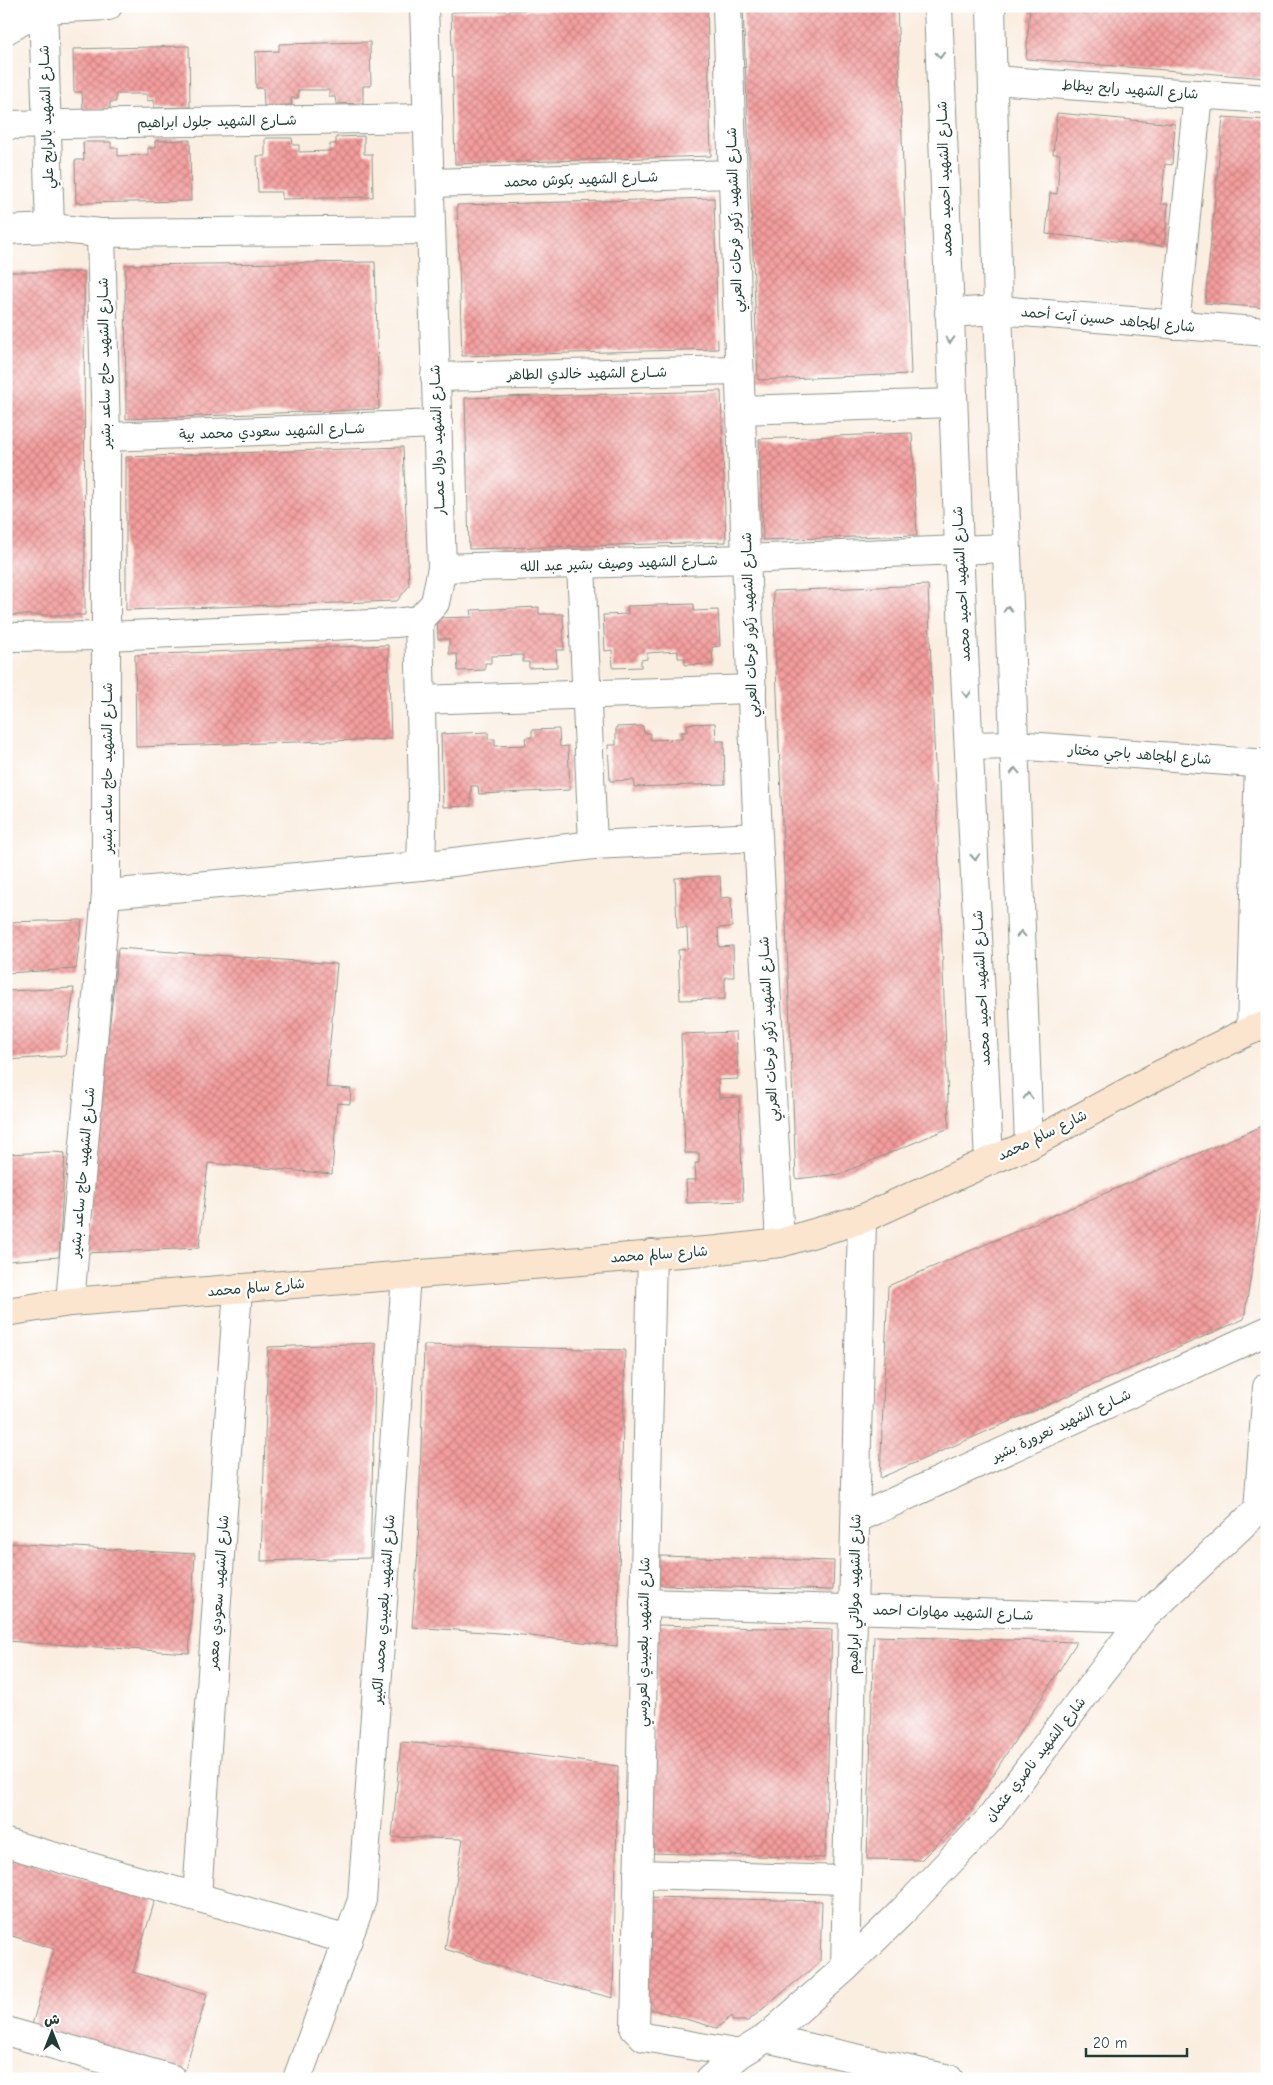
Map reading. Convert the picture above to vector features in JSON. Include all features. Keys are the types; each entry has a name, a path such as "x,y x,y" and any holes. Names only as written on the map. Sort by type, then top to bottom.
{"street":[{"path":"6,30 43,8 108,6"},
{"name":"شــارع الشهيد دوال عمـــار","path":"419,620 435,604 442,568 424,6"},
{"name":"شــارع الشهيد زكور فرحات العربي","path":"727,6 738,370 746,559 758,837 780,1243"},
{"name":"شــارع الشهيد احميد محمد","path":"938,6 959,550 990,1161"},
{"path":"991,6 998,310 1029,1145"},
{"name":"شــارع الشهيد بالرابح علي","path":"43,8 50,228"},
{"name":"شارع الشهيد رابح بيطاط","path":"993,80 1267,99"},
{"path":"1175,325 1198,94"},
{"name":"شــارع الشهيد جلول ابراهيم","path":"6,125 428,118"},
{"name":"شــارع الشهيد بكوش محمد","path":"430,183 733,174"},
{"path":"6,230 50,228 101,233 431,230"},
{"name":"شــارع الشهيد حاج ساعد بشير","path":"70,1302 106,894 106,438 101,233"},
{"name":"شارع المجاهد حسين آيت أحمد","path":"949,313 998,310 1267,332"},
{"name":"شــارع الشهيد خالدي الطاهر","path":"435,376 738,370"},
{"path":"740,410 953,403"},
{"name":"شــارع الشهيد سعودي محمد بية","path":"106,438 438,424"},
{"name":"شــارع الشهيد وصيف بشير عبد الله","path":"442,568 746,559 1006,548"},
{"path":"581,564 593,845"},
{"path":"6,637 107,636 395,623 419,620 423,797 421,866"},
{"path":"420,700 752,689"},
{"name":"شارع المجاهد باجي مختار","path":"970,746 1014,745 1263,764"},
{"path":"1259,1027 1263,764"},
{"path":"106,894 421,866 593,845 758,837"},
{"name":"شارع سالم محمد","path":"6,1312 70,1302 718,1250 780,1243 862,1219 1029,1145 1159,1075 1259,1027"},
{"name":"شارع الشهيد مولاتي ابراهيم","path":"845,1968 855,1609 862,1219"},
{"name":"شارع الشهيد بلعبيدي لعروسي","path":"652,1254 635,2029 644,2037 740,2054"},
{"name":"شارع الشهيد بلعبيدي محمد الكبير","path":"298,2079 362,1900 406,1275"},
{"name":"شارع الشهيد سعودي معمر","path":"197,1897 238,1288"},
{"name":"شــارع الشهيد نعرورة بشير","path":"856,1519 1267,1331"},
{"name":"شارع الشهيد ناصري عثمان","path":"710,2079 740,2054 766,2038 845,1968 901,1913 991,1818 1143,1618 1262,1509 1267,1387"},
{"name":"شــارع الشهيد مهاوات احمد","path":"644,1603 1143,1618"},
{"path":"6,1842 348,1940"},
{"path":"638,1874 847,1880"},
{"path":"6,2030 172,2079"},
{"path":"766,2038 949,2079"}],"building":[{"path":"707,6 711,156 455,164 451,12"},
{"path":"743,6 897,6 911,374 758,380"},
{"path":"1030,6 1267,6 1267,78 1026,59"},
{"path":"370,42 371,86 363,86 363,103 336,104 335,97 329,97 329,90 298,90 298,98 291,98 292,105 264,106 263,88 256,88 255,52 279,51 279,44"},
{"path":"189,46 190,107 154,108 154,100 147,101 147,94 116,94 116,102 110,102 110,109 83,110 82,92 74,92 73,49"},
{"path":"1057,113 1175,124 1172,165 1165,164 1161,204 1168,204 1164,246 1046,234 1050,193 1057,194 1060,154 1053,154"},
{"path":"1223,117 1267,120 1267,308 1205,303"},
{"path":"364,136 364,154 372,154 373,197 282,199 282,192 258,192 257,156 265,156 265,138 292,138 293,145 299,145 299,152 330,151 330,144 336,144 336,137"},
{"path":"190,140 191,201 76,203 75,160 84,160 83,142 111,142 111,148 118,148 118,156 148,155 148,148 155,148 155,141"},
{"path":"714,198 718,349 462,356 457,205"},
{"path":"375,262 379,409 126,419 125,265"},
{"path":"6,272 84,272 85,615 6,615"},
{"path":"721,391 726,542 469,549 465,398"},
{"path":"912,433 917,535 763,540 759,439"},
{"path":"403,447 409,586 397,601 126,610 126,457"},
{"path":"928,585 949,1128 840,1174 796,1179 773,591"},
{"path":"694,604 694,611 718,610 720,646 712,647 713,664 685,665 685,658 678,658 678,651 647,653 647,659 641,660 641,667 613,668 612,650 605,651 603,615 628,614 627,606"},
{"path":"539,607 539,614 563,614 564,650 556,650 557,667 529,668 529,662 523,662 523,655 491,656 491,663 485,663 485,670 458,671 457,654 449,654 449,639 438,639 437,618 472,617 471,610"},
{"path":"388,645 391,739 136,747 135,655"},
{"path":"715,723 716,741 724,741 725,784 634,787 634,780 610,781 608,745 616,745 616,727 643,726 644,733 650,733 650,740 682,739 681,732 687,732 687,724"},
{"path":"559,729 560,747 568,746 570,790 479,794 478,786 471,786 471,806 443,807 441,734 488,732 488,739 495,739 495,746 526,745 525,738 532,737 532,730"},
{"path":"720,876 721,898 731,897 732,927 718,928 719,947 733,946 734,977 725,977 725,999 680,1000 678,950 688,949 687,928 677,928 675,878"},
{"path":"82,920 76,969 6,973 6,922"},
{"path":"118,948 337,964 326,1087 351,1089 350,1104 337,1103 332,1174 208,1163 199,1248 85,1253"},
{"path":"74,988 65,1056 6,1060 6,991"},
{"path":"736,1032 738,1079 718,1080 719,1098 739,1097 743,1201 687,1203 686,1180 696,1180 695,1163 699,1163 699,1153 685,1153 681,1034"},
{"path":"1267,1124 1267,1172 1244,1319 880,1478 888,1286"},
{"path":"65,1153 59,1257 6,1261 6,1154"},
{"path":"376,1343 370,1558 261,1561 268,1347"},
{"path":"424,1345 625,1350 617,1646 513,1634 412,1627 418,1550"},
{"path":"6,1543 195,1554 189,1653 6,1641"},
{"path":"660,1556 834,1561 833,1590 659,1585"},
{"path":"658,1625 832,1630 825,1858 651,1853"},
{"path":"874,1636 1077,1642 971,1810 921,1860 867,1859"},
{"path":"401,1742 478,1748 618,1766 613,1998 532,1977 445,1949 463,1839 392,1837"},
{"path":"6,1856 155,1900 133,1972 207,1994 185,2070 32,2025 54,1949 6,1934"},
{"path":"648,1897 822,1901 820,1962 748,2021 732,2021 732,2016 717,2028 644,2007"}]}
